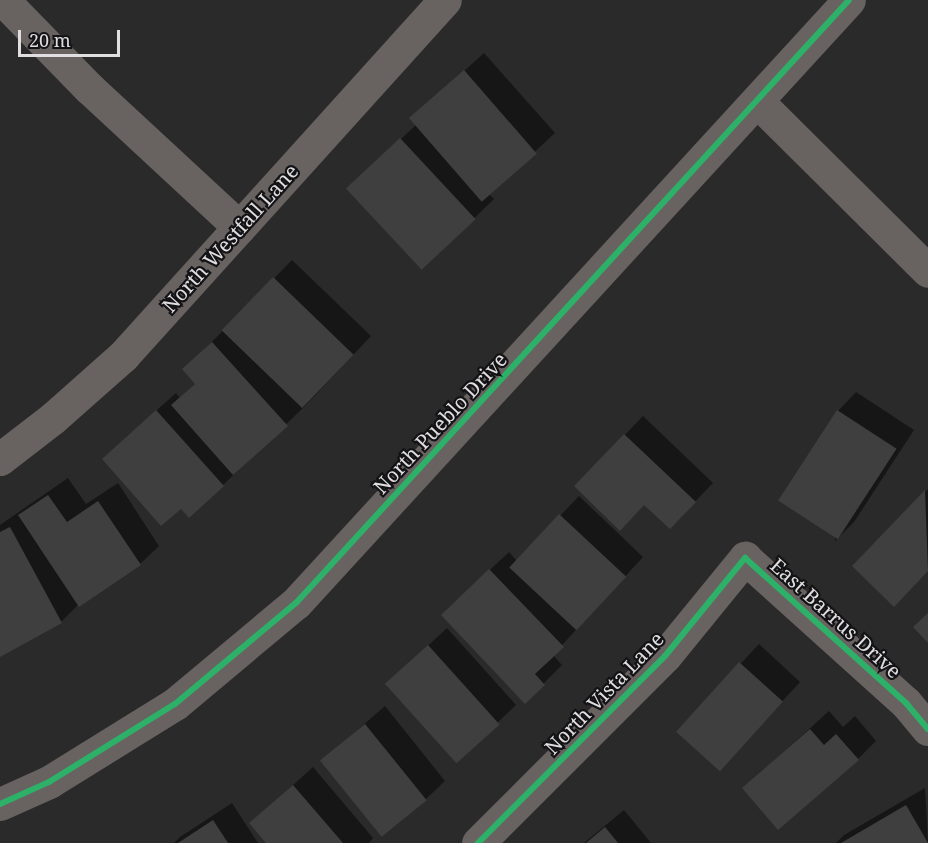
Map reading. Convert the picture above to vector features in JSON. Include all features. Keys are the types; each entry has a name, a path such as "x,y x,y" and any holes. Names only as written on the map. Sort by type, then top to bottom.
{"street":[{"path":"3,0 90,88 239,227"},
{"name":"North Westfall Lane","path":"0,459 123,356 445,0"},
{"name":"North Pueblo Drive","path":"0,804 49,782 175,704 296,603 759,103 849,0"},
{"path":"759,103 928,272"},
{"name":"East Barrus Drive","path":"745,558 906,703 928,729"},
{"name":"North Vista Lane","path":"478,843 665,656 745,558"}],"building":[{"path":"464,70 537,154 482,202 409,118"},
{"path":"400,138 476,219 422,270 346,188"},
{"path":"273,277 354,355 302,408 222,330"},
{"path":"212,342 288,426 233,475 171,405 195,384 182,369"},
{"path":"156,410 224,486 189,518 181,509 161,526 102,459"},
{"path":"837,410 897,449 838,539 778,501"},
{"path":"624,434 696,502 670,529 644,505 620,531 574,486"},
{"path":"925,490 928,571 894,607 852,566"},
{"path":"48,495 67,522 98,501 141,565 79,607 18,515"},
{"path":"559,514 626,577 576,630 509,567"},
{"path":"10,527 62,623 0,657 0,532"},
{"path":"489,569 564,647 535,674 545,685 525,704 441,615"},
{"path":"928,613 928,643 913,627"},
{"path":"428,645 500,725 456,763 385,684"},
{"path":"739,662 783,701 720,771 676,732"},
{"path":"365,724 427,800 382,837 320,761"},
{"path":"810,729 824,745 836,734 859,760 778,830 742,788"},
{"path":"293,785 343,843 266,843 249,823"},
{"path":"906,805 928,843 841,843"},
{"path":"213,820 228,843 178,843"},
{"path":"605,827 618,843 586,843"}],"cycle path":[{"path":"0,804 49,782 175,704 296,603 849,0"},
{"path":"478,843 665,656 745,558 906,703 928,729"}]}
